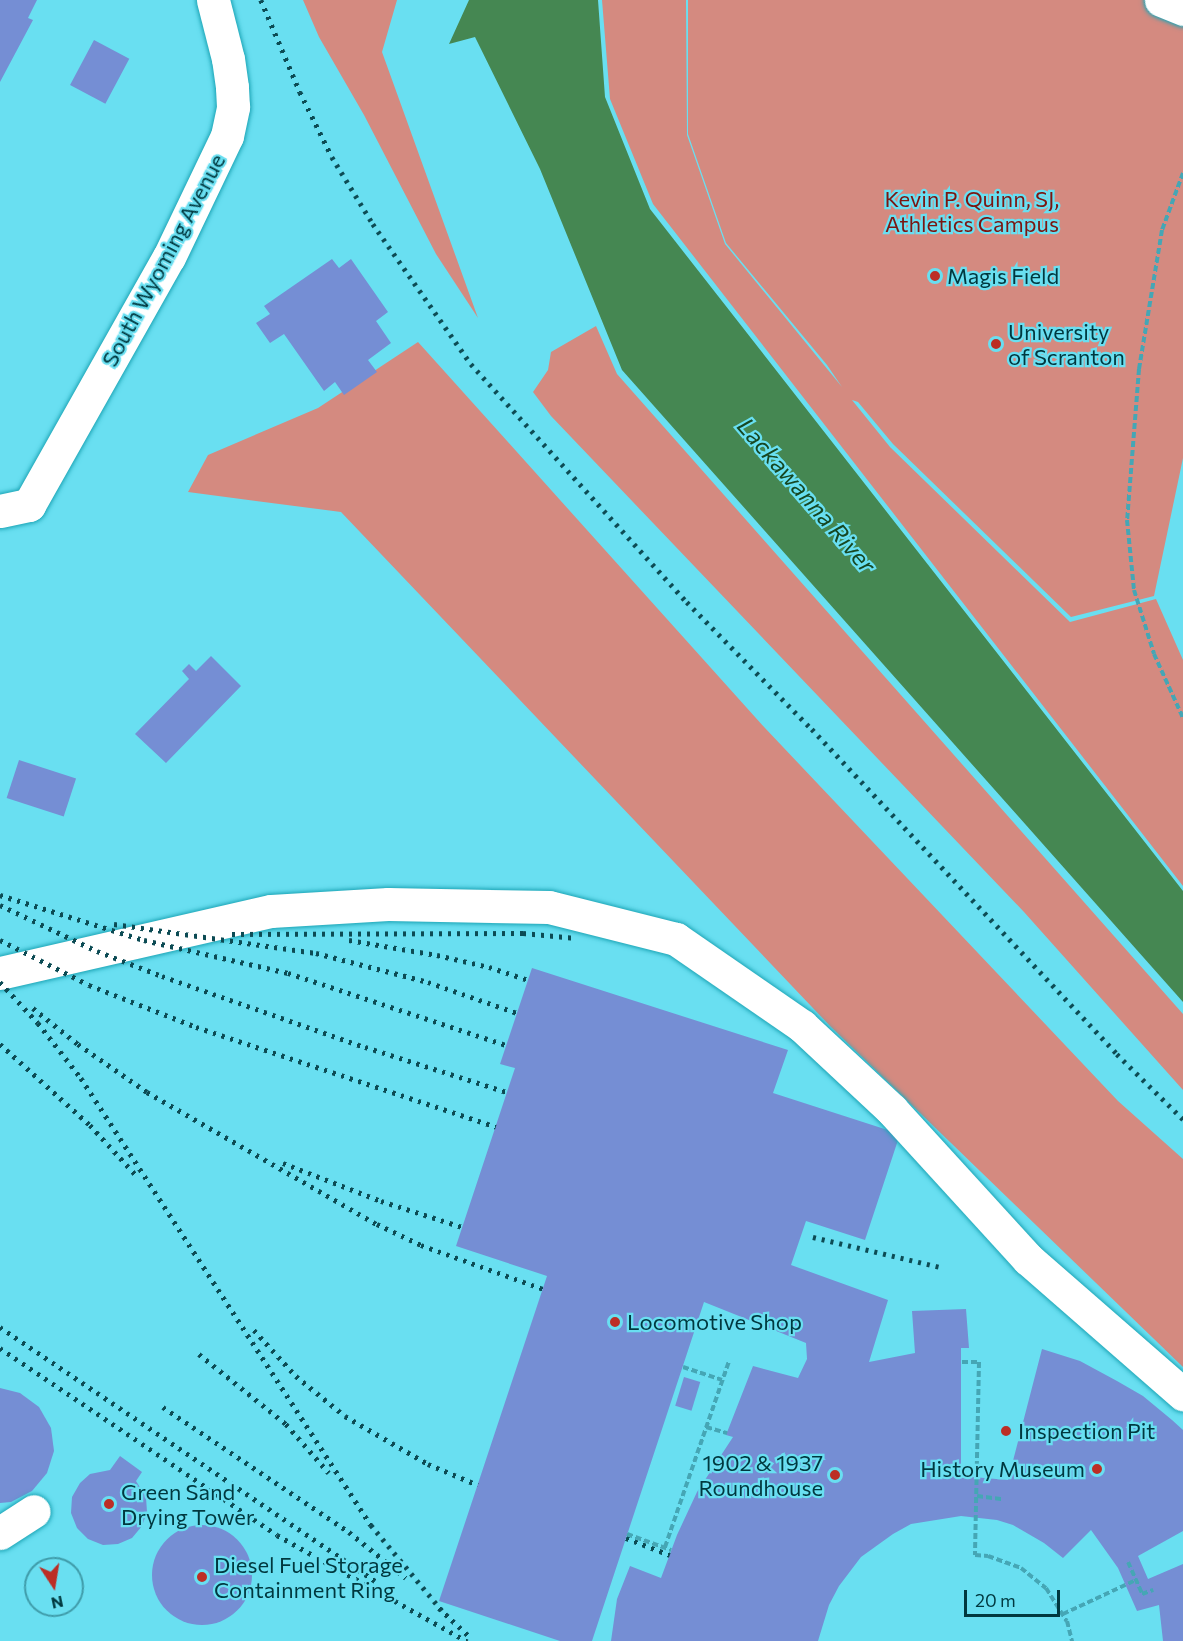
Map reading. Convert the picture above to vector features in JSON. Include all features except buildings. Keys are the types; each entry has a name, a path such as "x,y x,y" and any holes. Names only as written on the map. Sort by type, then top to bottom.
{"street":[{"name":"South Wyoming Avenue","path":"14,508 169,257 227,136 233,107 232,87 228,59 213,0"},
{"path":"1161,0 1183,9"},
{"path":"0,973 271,911 388,904 549,907 676,939 802,1026 892,1110 1028,1259 1183,1394"},
{"path":"0,1533 34,1511"}],"path":[{"path":"1183,173 1162,230 1139,369 1127,520 1134,591 1154,654 1183,718"},
{"path":"665,1547 729,1361"},
{"path":"962,1362 979,1362 975,1555 988,1556 1021,1568 1046,1588 1063,1614 1072,1641"},
{"path":"683,1367 722,1380"},
{"path":"706,1427 727,1433"},
{"path":"977,1496 1003,1499"},
{"path":"627,1534 671,1550"},
{"path":"1128,1562 1142,1594 1153,1590"},
{"path":"1063,1614 1136,1580"}],"green space":[{"path":"303,0 397,0 382,52 478,318 436,254 364,115 319,37"},
{"name":"Kevin P. Quinn, SJ, Athletics Campus","path":"602,0 686,0 687,135 725,244 842,387 827,365 726,243 688,134 688,0 1183,0 1183,458 1154,596 1071,617 893,444 858,402 852,400 890,447 1070,622 1156,599 1183,660 1183,886 653,204 610,99"},
{"path":"596,326 617,374 1183,1014 1183,1090 1024,912 551,416 533,392 548,370 551,352"},
{"path":"418,342 765,728 1118,1101 1183,1159 1183,1367 831,1027 341,512 188,492 208,455 318,408"}],"water":[{"name":"Lackawanna River","path":"469,0 598,0 605,97 650,209 1183,891 1183,1002 622,370 540,169 475,37 449,44"}],"railway":[{"path":"261,0 300,92 332,157 373,224 471,364 687,602 812,729 1117,1054 1183,1119"},
{"path":"0,895 144,940 288,973 506,1045"},
{"path":"0,905 97,951 162,976 365,1047 507,1092"},
{"path":"114,924 316,953 428,982 517,1013"},
{"path":"232,934 523,933 576,938"},
{"path":"0,940 89,985 196,1027 496,1127"},
{"path":"349,940 437,955 489,967 528,980"},
{"path":"0,982 38,1023 81,1078 371,1525 445,1614"},
{"path":"33,1008 78,1044 147,1092 377,1224 421,1245 543,1289"},
{"path":"0,1044 90,1125 136,1175"},
{"path":"283,1163 381,1201 462,1227"},
{"path":"813,1237 940,1267"},
{"path":"0,1327 375,1581"},
{"path":"254,1330 296,1376 345,1416 428,1464 478,1485"},
{"path":"0,1348 277,1535 467,1641"},
{"path":"199,1354 286,1424 329,1473"},
{"path":"163,1407 349,1532 406,1578"},
{"path":"626,1538 670,1555"},
{"path":"439,1608 470,1637"}],"place":[{"name":"Magis Field","path":"935,276"},
{"name":"University of Scranton","path":"996,344"},
{"name":"Locomotive Shop","path":"615,1322"},
{"name":"Inspection Pit","path":"1006,1431"},
{"name":"History Museum","path":"1097,1469"},
{"name":"1902 & 1937 Roundhouse","path":"835,1475"},
{"name":"Green Sand Drying Tower","path":"109,1504"},
{"name":"Diesel Fuel Storage Containment Ring","path":"202,1577"}]}
